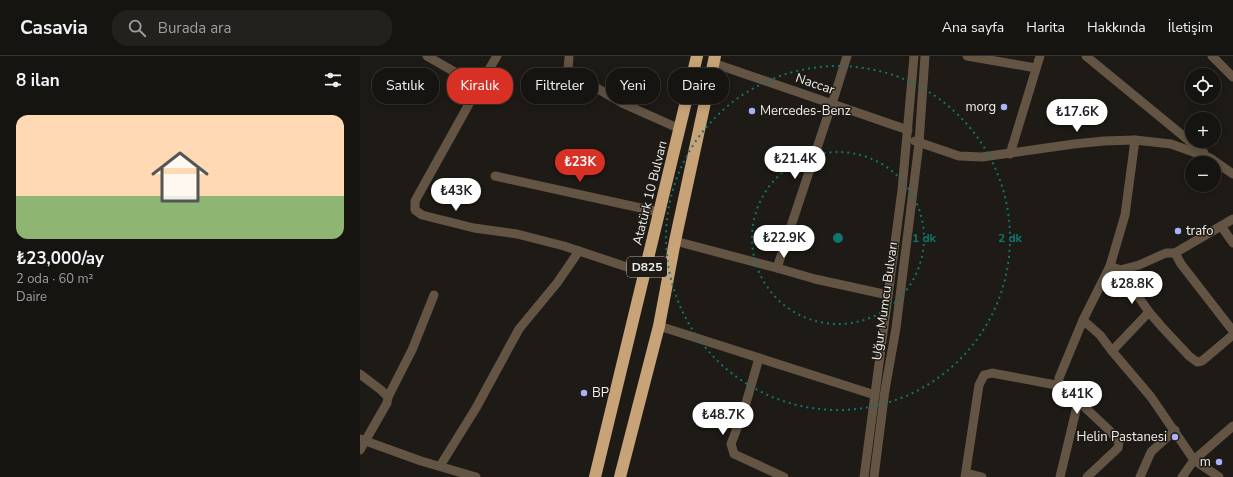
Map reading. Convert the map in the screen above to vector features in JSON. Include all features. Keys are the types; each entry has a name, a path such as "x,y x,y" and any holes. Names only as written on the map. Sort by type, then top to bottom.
{"highway":[{"name":"Atatürk 10 Bulvarı","path":"596,477 697,56"},
{"name":"D825","path":"620,477 659,326 675,241 714,60"}],"street":[{"path":"427,56 448,68"},
{"path":"490,68 498,56"},
{"path":"777,268 847,56"},
{"name":"Uğur Mumcu Bulvarı","path":"864,477 898,220 908,134 914,56"},
{"name":"Uğur Mumcu Bulvarı","path":"874,477 896,328 919,143 925,56"},
{"path":"967,56 1036,68"},
{"path":"1010,154 1040,56"},
{"path":"1086,56 1208,156"},
{"path":"1212,56 1233,77"},
{"path":"569,58 569,72 624,104 680,129"},
{"name":"Naccar","path":"714,60 908,134 919,143 959,156 982,157 1074,144 1135,140 1171,144 1204,156"},
{"path":"469,104 415,200 415,210 422,215 474,228 517,234 579,251 645,273"},
{"path":"1087,477 1118,448 1119,442 1110,431 1059,383 1059,378 1083,320 1110,266 1125,215 1135,140"},
{"path":"1221,166 1233,174"},
{"path":"495,176 659,212"},
{"path":"1120,270 1139,266 1166,253 1175,253 1233,219"},
{"path":"1221,226 1233,242"},
{"path":"675,241 815,279 888,295"},
{"path":"440,466 476,408 519,329 557,283 579,251"},
{"path":"1175,253 1180,264 1233,331"},
{"path":"1110,266 1120,270 1149,312 1189,356 1197,362 1202,361 1233,335"},
{"path":"360,450 363,440 387,403 388,397 412,350 434,295"},
{"path":"1112,351 1149,312"},
{"path":"1083,320 1100,335 1151,397 1175,430 1194,460 1219,477"},
{"path":"659,326 875,395"},
{"path":"758,358 744,410 731,444 732,449 734,454 784,477"},
{"path":"982,477 965,475 979,385 984,376 992,373 1056,384 1059,383"},
{"path":"360,374 388,397"},
{"path":"1060,477 1078,402"},
{"path":"1182,477 1194,460 1233,426"},
{"path":"1140,477 1151,452 1175,430"},
{"path":"363,440 476,477"}],"place":[{"name":"morg","path":"1004,107"},
{"name":"Mercedes-Benz","path":"752,111"},
{"name":"trafo","path":"1178,231"},
{"name":"BP","path":"584,393"},
{"name":"Helin Pastanesi","path":"1175,437"},
{"name":"m","path":"1219,462"}]}
